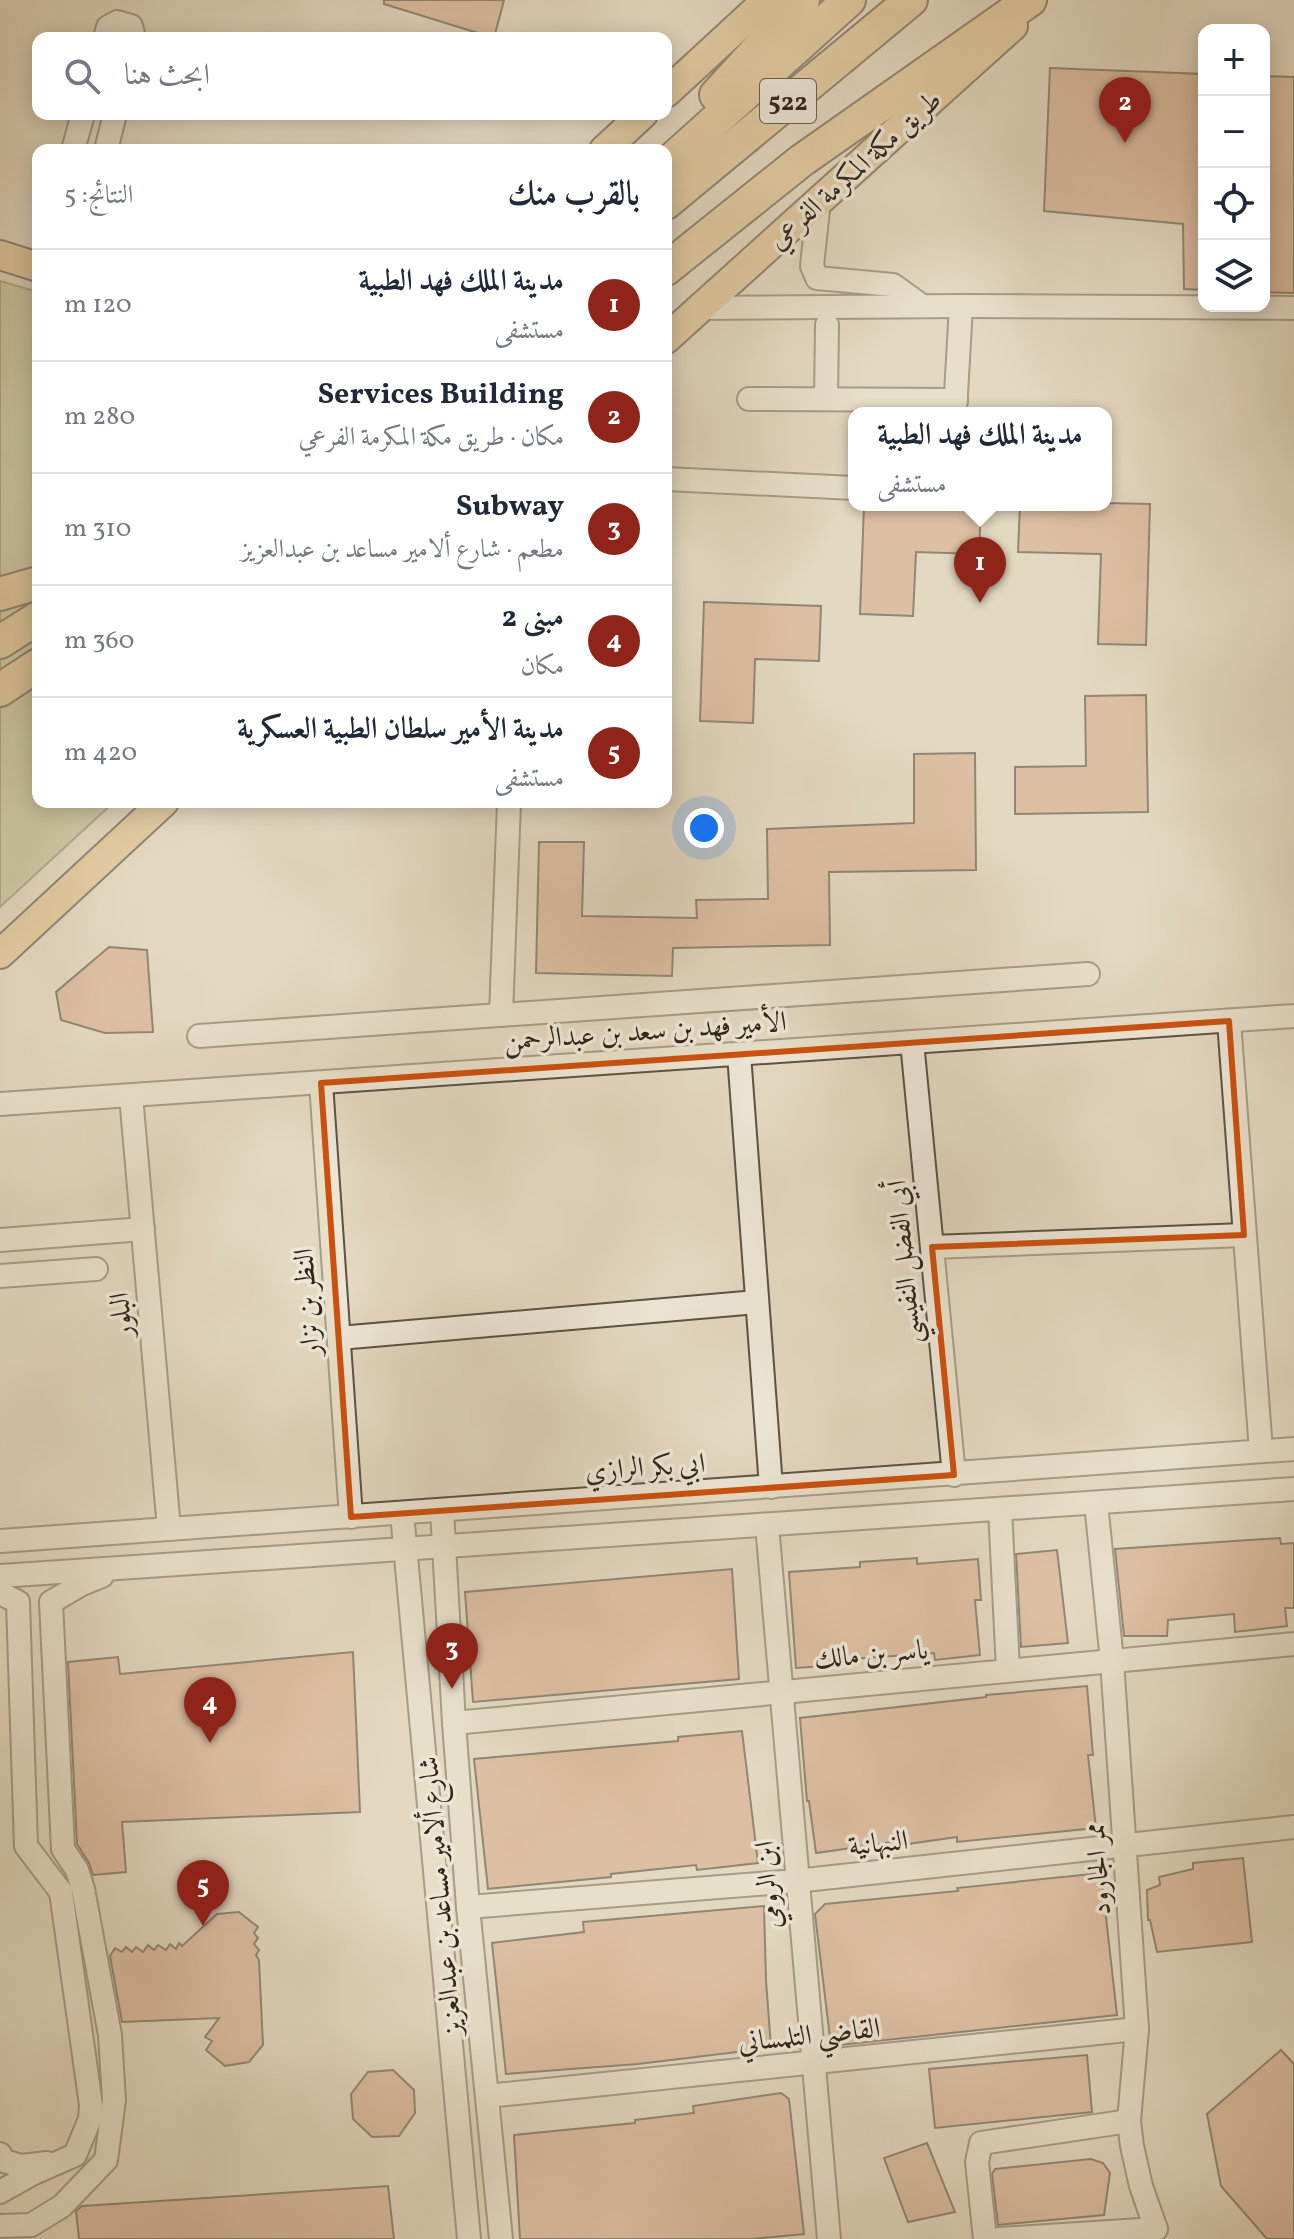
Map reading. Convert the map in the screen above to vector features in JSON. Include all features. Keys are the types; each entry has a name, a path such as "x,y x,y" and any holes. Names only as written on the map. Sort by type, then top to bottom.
{"highway":[{"path":"671,144 803,0"},
{"name":"522","path":"672,160 849,0"},
{"name":"522","path":"672,198 911,0"},
{"path":"672,264 801,161 1030,0"},
{"path":"0,594 32,585"},
{"path":"0,642 32,622"},
{"path":"0,690 32,669"}],"main road":[{"path":"672,87 767,0"},
{"name":"طريق مكة المكرمة الفرعي","path":"672,334 1042,0"},
{"path":"610,144 636,120"},
{"path":"0,255 32,265"},
{"path":"0,954 158,808"}],"street":[{"path":"107,32 108,27 117,22 131,26 132,32"},
{"path":"75,144 81,120"},
{"path":"108,144 114,120"},
{"path":"817,278 812,266 819,200"},
{"path":"780,307 817,278 893,285 922,306"},
{"path":"749,399 826,399 955,406 961,306"},
{"path":"700,308 1294,308"},
{"path":"826,399 827,325"},
{"path":"672,479 848,488"},
{"path":"501,1015 509,808"},
{"path":"199,1036 1088,974"},
{"name":"الأمير فهد بن سعد بن عبدالرحمن","path":"0,1104 1294,1016"},
{"path":"1229,1021 1261,1451"},
{"name":"أبي الفضل النفيسي","path":"912,1042 954,1475"},
{"path":"739,1054 771,1487"},
{"name":"النظر بن نزار","path":"321,1083 351,1517"},
{"name":"البلور","path":"131,1096 169,1529"},
{"path":"0,1240 143,1229"},
{"path":"932,1247 1244,1235"},
{"path":"0,1276 96,1269"},
{"path":"339,1338 757,1302"},
{"name":"ابي بكر الرازي","path":"0,1541 1294,1449"},
{"path":"0,1576 1294,1489"},
{"name":"ممر الجارود","path":"1096,1503 1112,1661 1137,2029 1129,2121 1141,2186 1162,2234"},
{"path":"1000,1509 1008,1670"},
{"name":"شارع ألامير مساعد بن عبدالعزيز","path":"442,1510 468,1907 501,2239"},
{"name":"شارع ألامير مساعد بن عبدالعزيز","path":"402,1513 469,2239"},
{"name":"ابن الرومي","path":"767,1525 829,2239"},
{"path":"0,2226 31,2225 62,2206 106,2160 114,2100 110,2035 83,1889 77,1870 63,1849 51,1602 82,1584 122,1568"},
{"path":"0,1593 18,1602 26,1846 61,1892 91,2105 90,2119 75,2155 0,2192"},
{"name":"ياسر بن مالك","path":"454,1723 1294,1644"},
{"name":"النبهانية","path":"468,1907 796,1881 1294,1827"},
{"name":"القاضي التلمساني","path":"487,2096 1137,2029"},
{"path":"985,2239 977,2162 981,2143 1129,2121"},
{"path":"0,2154 4,2161 21,2166 39,2165 75,2155"},
{"path":"999,2239 1162,2234"}],"highlighted area":[{"path":"1229,1021 1244,1235 932,1247 954,1475 351,1517 321,1083"}],"green space":[{"path":"0,281 32,290 32,808 107,808 0,907"}],"building":[{"path":"384,0 504,0 496,32 475,32 384,4"},
{"path":"1050,68 1198,74 1198,290 1184,289 1183,224 1044,211"},
{"path":"1270,76 1294,77 1294,293 1270,292"},
{"path":"1112,503 1150,504 1146,645 1098,644 1101,554 1018,552 1020,511 1112,511"},
{"path":"864,511 981,511 979,554 916,552 913,616 860,614"},
{"path":"704,602 821,606 819,661 755,659 753,723 700,721"},
{"path":"1146,695 1148,812 1015,814 1015,767 1086,766 1085,696"},
{"path":"975,753 976,870 829,872 830,945 673,948 672,976 536,973 539,842 584,842 582,916 697,918 696,900 768,899 767,829 914,823 914,754"},
{"path":"109,947 147,950 153,1032 105,1033 61,1020 56,992"},
{"path":"1280,1538 1281,1544 1294,1543 1294,1608 1285,1608 1287,1626 1235,1632 1234,1614 1168,1620 1167,1636 1124,1636 1115,1549"},
{"path":"1057,1550 1068,1643 1021,1647 1016,1554"},
{"path":"917,1558 917,1564 978,1559 981,1600 975,1600 980,1655 935,1660 934,1653 853,1659 853,1664 796,1668 789,1572 860,1567 860,1562"},
{"path":"732,1569 739,1679 473,1702 465,1592"},
{"path":"353,1652 360,1812 122,1822 126,1872 93,1875 77,1844 68,1662 118,1657 120,1674"},
{"path":"1087,1686 1093,1755 1088,1755 1096,1828 957,1842 957,1837 894,1846 894,1842 816,1853 807,1801 800,1718"},
{"path":"742,1731 758,1863 697,1870 696,1865 488,1889 474,1759 678,1741 678,1737"},
{"path":"1243,1858 1252,1942 1157,1952 1148,1920 1147,1890 1160,1885 1159,1877 1193,1869 1193,1863"},
{"path":"1101,1873 1117,2015 831,2046 815,1914 825,1904"},
{"path":"764,1906 771,2048 638,2064 506,2074 492,1943 584,1932 583,1922"},
{"path":"239,1912 258,1927 254,1933 258,1938 254,1944 259,1950 256,1955 259,1960 263,2045 249,2062 225,2066 206,2050 212,2041 205,2037 219,2018 122,2022 110,1956 115,1948 122,1952 126,1947 132,1952 136,1947 143,1952 148,1945 154,1950 158,1945 166,1950 170,1944 176,1949 179,1943 182,1946 217,1914"},
{"path":"1281,2050 1294,2064 1294,2239 1267,2239 1221,2186 1207,2114"},
{"path":"1087,2055 1092,2112 935,2128 929,2069"},
{"path":"393,2070 414,2090 415,2113 399,2136 372,2137 353,2119 351,2094 368,2072"},
{"path":"781,2093 789,2099 804,2234 752,2239 520,2239 514,2135 635,2123 635,2120 694,2113 693,2106"},
{"path":"927,2143 955,2212 908,2222 884,2158"},
{"path":"1091,2159 1103,2163 1110,2173 1104,2215 998,2225 992,2174 995,2169"},
{"path":"388,2186 394,2239 79,2239 76,2211 82,2206"}],"place":[{"name":"Services Building","path":"1125,143"},
{"name":"مدينة الملك فهد الطبية","path":"980,603"},
{"name":"Subway","path":"452,1689"},
{"name":"مبنى 2","path":"210,1743"},
{"name":"مدينة الأمير سلطان الطبية العسكرية","path":"203,1926"}]}
